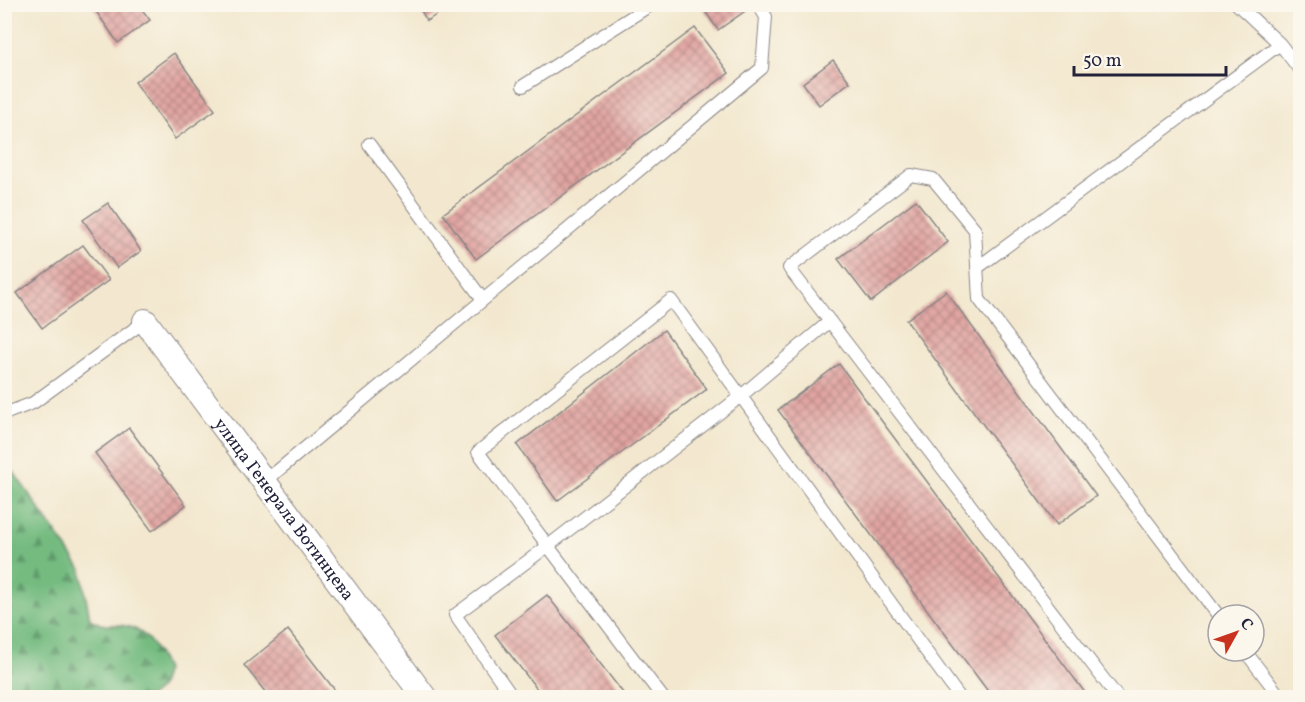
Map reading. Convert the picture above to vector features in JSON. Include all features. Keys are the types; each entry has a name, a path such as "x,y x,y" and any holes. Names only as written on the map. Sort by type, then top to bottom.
{"street":[{"name":"улица Генерала Вотинцева","path":"145,321 263,483 425,698"}],"lane":[{"path":"523,86 652,4"},
{"path":"263,483 762,68 766,16 758,4"},
{"path":"1237,4 1280,44 1300,70"},
{"path":"977,268 1280,44"},
{"path":"369,144 483,300"},
{"path":"1118,698 789,268 911,175 933,179 975,230 979,299 1209,603"},
{"path":"663,698 478,452 671,300 960,698"},
{"path":"4,414 33,403 145,321"},
{"path":"513,698 455,615 741,396 830,321"},
{"path":"1254,663 1281,698"}],"green space":[{"path":"5,465 11,468 81,569 90,619 104,625 133,628 146,637 156,649 166,670 160,688 149,697 5,697"}],"building":[{"path":"91,4 138,4 150,20 118,43"},
{"path":"417,4 452,4 427,21"},
{"path":"700,4 745,4 748,9 718,30"},
{"path":"695,28 729,73 476,259 443,214"},
{"path":"174,53 215,110 175,139 135,82"},
{"path":"833,60 850,82 819,105 803,83"},
{"path":"916,200 948,242 871,302 838,259"},
{"path":"108,203 141,251 117,268 83,220"},
{"path":"83,245 109,280 42,328 17,293"},
{"path":"946,291 1096,496 1057,525 906,320"},
{"path":"664,330 707,389 557,501 517,445"},
{"path":"839,364 1089,698 993,698 778,410"},
{"path":"129,428 186,505 152,531 95,453"},
{"path":"547,595 627,698 544,698 495,635"},
{"path":"288,630 341,698 270,698 244,665"}]}
